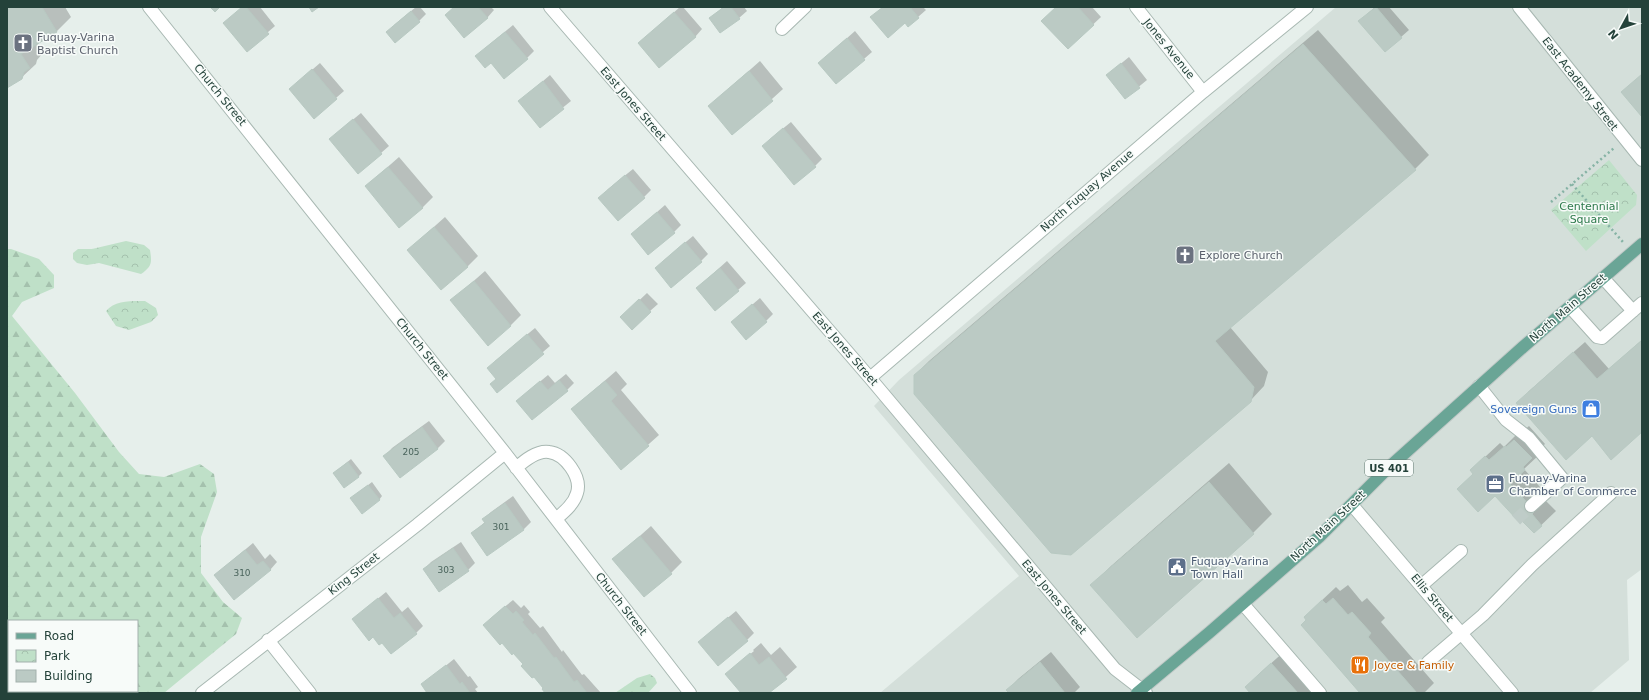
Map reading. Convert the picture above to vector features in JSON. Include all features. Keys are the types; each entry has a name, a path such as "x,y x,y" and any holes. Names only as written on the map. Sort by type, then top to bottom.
{"main road":[{"name":"North Main Street","path":"1141,692 1319,537 1386,470 1479,386 1642,244"}],"street":[{"name":"Church Street","path":"150,7 505,453 690,693"},
{"name":"East Jones Street","path":"550,7 870,378 1115,669 1141,692"},
{"path":"782,29 805,7"},
{"name":"Jones Avenue","path":"1136,7 1203,92"},
{"name":"North Fuquay Avenue","path":"870,378 1203,92 1307,7"},
{"name":"East Academy Street","path":"1519,7 1642,160"},
{"path":"1603,278 1632,311"},
{"path":"1570,307 1597,338 1602,338 1642,303"},
{"path":"1479,386 1506,420 1529,438 1562,478 1531,506"},
{"path":"516,468 536,454 548,452 560,456 572,468 577,481 578,492 573,503 556,519"},
{"name":"King Street","path":"202,693 417,525 505,453"},
{"path":"1428,662 1461,632 1483,615 1532,565 1611,493"},
{"name":"Ellis Street","path":"1352,505 1422,585 1512,693"},
{"path":"1422,585 1461,551"},
{"path":"1242,604 1320,693"},
{"path":"268,640 310,693"}],"path":[{"path":"1551,202 1624,139"},
{"path":"1572,184 1632,253"}],"shaded area":[{"path":"1336,7 1642,7 1642,569 1627,580 1629,660 1590,693 880,693 1019,576 874,406 899,380"}],"green space":[{"name":"Centennial Square","path":"1609,160 1637,195 1636,205 1586,251 1551,210"},
{"path":"126,241 144,245 150,250 150,264 141,274 99,263 87,265 77,263 73,259 73,253 78,249 92,249"},
{"path":"7,249 11,249 39,259 54,275 54,288 22,302 12,316 75,393 119,452 139,474 164,477 200,464 214,474 217,492 201,537 201,573 223,602 242,618 236,634 164,693 61,692 138,692 138,620 8,620 7,669"},
{"path":"129,301 145,301 156,308 158,315 151,322 129,330 116,326 106,311 110,307 119,303"},
{"path":"8,668 8,692 62,693 7,693"},
{"path":"650,674 655,678 657,683 648,693 615,693 637,678"}],"building":[{"name":"Fuquay-Varina Baptist Church","path":"7,7 42,7 57,32 21,54 30,68 24,72 22,79 7,88"},
{"path":"210,7 220,7 215,12"},
{"path":"242,7 246,7 269,34 247,52 223,23"},
{"path":"309,7 319,7 312,12"},
{"path":"454,7 478,7 488,18 464,38 445,15"},
{"path":"724,7 731,7 740,19 720,33 709,18"},
{"path":"883,7 910,7 919,18 908,27 905,23 888,38 870,17"},
{"path":"1056,7 1078,7 1094,25 1068,49 1041,21"},
{"path":"1376,7 1402,38 1385,52 1358,21"},
{"path":"411,11 420,22 395,43 386,32"},
{"path":"674,12 696,37 659,68 638,43"},
{"path":"505,32 528,59 504,79 491,63 485,68 475,56"},
{"path":"847,38 865,60 836,84 818,63"},
{"name":"Explore Church","path":"1303,44 1416,170 1215,341 1254,387 1251,402 1071,555 1051,553 914,394 914,375"},
{"path":"1121,63 1140,88 1125,99 1106,75"},
{"path":"312,69 337,99 314,119 289,89"},
{"path":"749,71 773,101 732,135 708,106"},
{"path":"1642,74 1642,117 1621,92"},
{"path":"543,81 564,109 540,128 518,101"},
{"path":"353,119 382,154 358,174 329,139"},
{"path":"783,128 816,167 794,185 762,146"},
{"path":"388,167 423,208 399,228 365,186"},
{"path":"625,175 645,198 618,221 598,198"},
{"path":"657,212 675,233 648,255 631,234"},
{"path":"434,227 468,267 441,290 407,250"},
{"path":"685,242 702,262 671,288 655,268"},
{"path":"720,268 739,291 715,311 696,288"},
{"path":"474,281 511,326 488,346 450,300"},
{"path":"639,299 651,312 632,330 620,317"},
{"path":"752,304 767,322 746,340 731,322"},
{"path":"527,334 544,354 497,393 490,384 496,379 487,368"},
{"path":"1642,340 1642,432 1611,460 1592,436 1566,460 1516,403 1573,352 1597,379"},
{"path":"559,380 568,391 532,420 516,401 540,381 548,390"},
{"path":"605,381 617,395 611,401 649,446 621,470 571,409"},
{"path":"422,427 438,449 400,478 383,456"},
{"path":"1514,440 1532,458 1523,467 1525,470 1510,484 1535,511 1532,514 1542,526 1534,533 1522,521 1520,523 1495,496 1478,512 1457,489 1473,474 1470,470 1485,456 1489,460"},
{"path":"348,462 359,477 344,488 333,473"},
{"path":"1209,482 1254,534 1137,638 1090,585"},
{"path":"368,485 380,500 362,514 350,498"},
{"path":"505,503 524,530 487,556 471,533 485,523 482,519"},
{"path":"640,536 672,574 644,597 612,559"},
{"path":"453,548 469,571 439,592 423,569"},
{"path":"245,550 257,565 263,561 271,570 234,600 214,575"},
{"path":"378,598 394,618 400,613 417,634 391,654 382,643 379,645 373,637 369,641 352,619"},
{"path":"1333,598 1348,615 1352,612 1371,633 1368,637 1417,693 1360,693 1301,625 1306,620 1304,617 1322,600 1326,604"},
{"path":"505,606 513,614 516,611 524,620 522,622 533,635 535,633 554,658 556,657 574,682 577,680 587,693 545,693 534,677 532,678 521,666 523,664 513,653 512,655 502,643 500,645 483,625"},
{"path":"728,617 748,641 718,666 698,642"},
{"path":"750,653 759,665 769,657 787,679 769,693 741,693 725,674"},
{"path":"1040,662 1065,693 1009,693 1006,690"},
{"path":"1271,663 1298,693 1250,693 1245,687"},
{"path":"446,665 460,684 462,682 470,693 427,693 421,684"}],"tunnel":[{"path":"1516,520 1531,506"}],"place":[{"name":"Fuquay-Varina Baptist Church","path":"23,43"},
{"name":"Explore Church","path":"1185,255"},
{"name":"Sovereign Guns","path":"1591,409"},
{"name":"Fuquay-Varina Chamber of Commerce","path":"1495,484"},
{"name":"Fuquay-Varina Town Hall","path":"1177,567"},
{"name":"Joyce & Family","path":"1360,665"}]}
